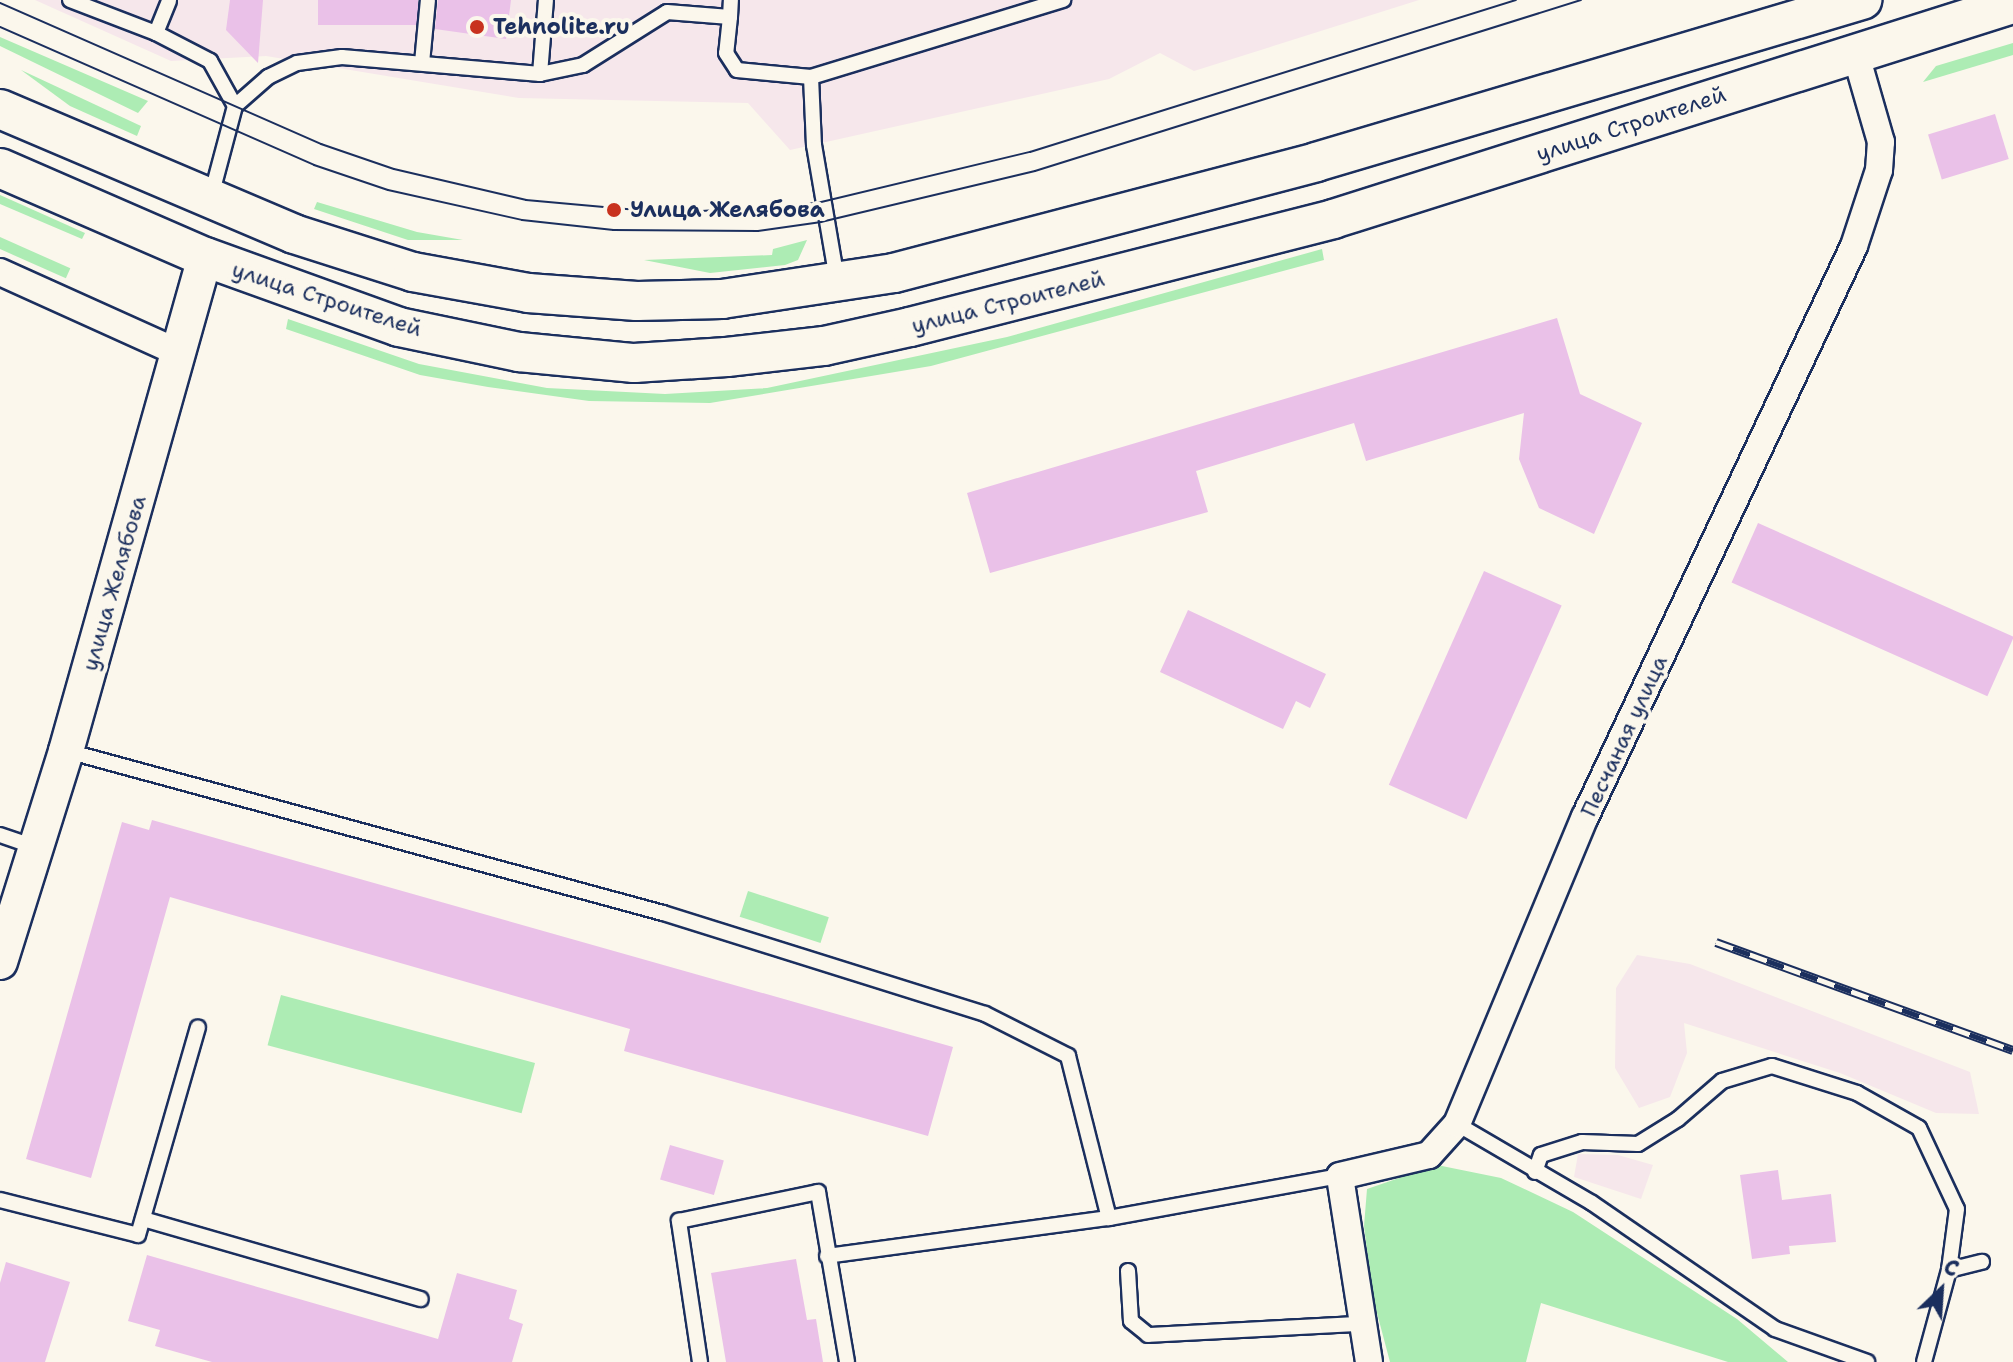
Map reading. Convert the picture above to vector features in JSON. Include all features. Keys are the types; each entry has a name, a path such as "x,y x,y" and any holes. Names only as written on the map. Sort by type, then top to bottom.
{"main road":[{"path":"0,109 210,200 413,272 528,293 637,301 722,299 894,273 1316,162 1862,0"},
{"name":"улица Строителей","path":"0,168 205,257 399,327 519,352 634,363 824,346 1333,219 2013,4"},
{"name":"улица Желябова","path":"205,257 210,200"}],"street":[{"name":"Песчаная улица","path":"1340,1176 1429,1155 1457,1124 1585,817 1854,246 1879,170 1881,142 1855,52"},
{"name":"улица Желябова","path":"0,962 66,751 205,257"},
{"path":"0,272 179,353"},
{"path":"1340,1176 1359,1324 1369,1362"}],"lane":[{"path":"70,0 156,33 210,61 235,106"},
{"path":"156,33 169,0"},
{"path":"422,63 428,0"},
{"path":"540,74 546,0"},
{"path":"731,0 726,53 737,70 811,77 1063,0"},
{"path":"210,200 235,106 268,77 297,63 342,57 540,74 583,65 667,12 730,17"},
{"path":"811,77 814,145 838,283"},
{"path":"66,751 663,913 985,1014 1068,1056 1109,1218"},
{"path":"0,835 34,847"},
{"path":"0,1200 138,1235 198,1027"},
{"path":"1535,1172 1541,1155 1582,1142 1638,1144 1678,1119 1722,1081 1772,1066 1857,1093 1919,1128 1957,1209 1949,1270 1924,1362"},
{"path":"1457,1124 1592,1203 1775,1329 1867,1362"},
{"path":"827,1256 1109,1218 1340,1176"},
{"path":"700,1362 679,1221 818,1192 847,1362"},
{"path":"143,1219 421,1299"},
{"path":"1949,1270 1982,1262"},
{"path":"1128,1271 1131,1321 1148,1335 1359,1324"}],"shaded area":[{"path":"35,0 1419,0 1194,71 1160,53 1109,79 790,150 748,103 519,98 266,56 171,61"},
{"path":"1637,955 1690,964 1970,1072 1979,1114 1936,1113 1840,1073 1684,1023 1687,1053 1670,1097 1639,1108 1615,1068 1616,988"},
{"path":"1578,1154 1618,1155 1653,1165 1641,1199 1574,1177"}],"green space":[{"path":"0,37 148,101 138,113 0,46"},
{"path":"2013,43 2013,55 1923,82 1936,66"},
{"path":"21,70 141,126 137,136 70,106"},
{"path":"0,195 85,233 82,239 0,204"},
{"path":"317,202 417,232 463,240 408,240 314,209"},
{"path":"0,237 70,268 66,278 0,249"},
{"path":"807,240 798,260 785,265 710,273 644,260 772,255 773,249"},
{"path":"1322,249 1324,260 931,366 710,403 589,401 488,387 420,375 286,329 288,319 419,364 547,388 665,394 767,388 1007,337"},
{"path":"748,891 829,917 820,943 740,917"},
{"path":"281,995 535,1063 522,1113 268,1045"},
{"path":"1437,1165 1501,1178 1573,1212 1737,1319 1788,1362 1728,1362 1541,1303 1526,1362 1390,1362 1373,1298 1364,1226 1367,1189"}],"building":[{"path":"230,0 263,0 258,63 226,30"},
{"path":"318,0 418,0 418,25 318,25"},
{"path":"438,0 511,0 506,39 435,29"},
{"path":"1995,114 2009,159 1942,179 1928,134"},
{"path":"1557,318 1580,394 1642,423 1594,534 1539,508 1519,459 1524,413 1366,461 1354,423 1196,471 1208,512 990,573 967,493"},
{"path":"1758,523 2013,637 1987,696 1732,582"},
{"path":"1484,571 1562,606 1466,819 1389,785"},
{"path":"1188,610 1326,674 1310,708 1296,701 1283,729 1160,672"},
{"path":"152,820 953,1047 928,1136 624,1051 630,1029 170,897 91,1178 26,1159 122,822 149,830"},
{"path":"670,1145 724,1160 714,1195 660,1180"},
{"path":"1778,1170 1782,1200 1831,1194 1836,1242 1789,1246 1790,1254 1752,1259 1740,1175"},
{"path":"147,1255 438,1339 457,1273 517,1290 509,1319 523,1324 512,1362 212,1362 155,1346 160,1330 128,1321"},
{"path":"796,1259 807,1320 816,1319 823,1362 726,1362 711,1273"},
{"path":"6,1262 70,1282 45,1362 0,1362 0,1283"}],"tram line":[{"path":"0,3 321,144 394,169 526,200 673,213 817,203 1030,152 1516,0"},
{"path":"0,27 314,165 388,190 522,220 613,230 758,231 821,222 1035,171 1581,0"}],"railway":[{"path":"1716,942 2013,1050"}],"place":[{"name":"Tehnolite.ru","path":"477,27"},
{"name":"Улица Желябова","path":"614,210"}]}
